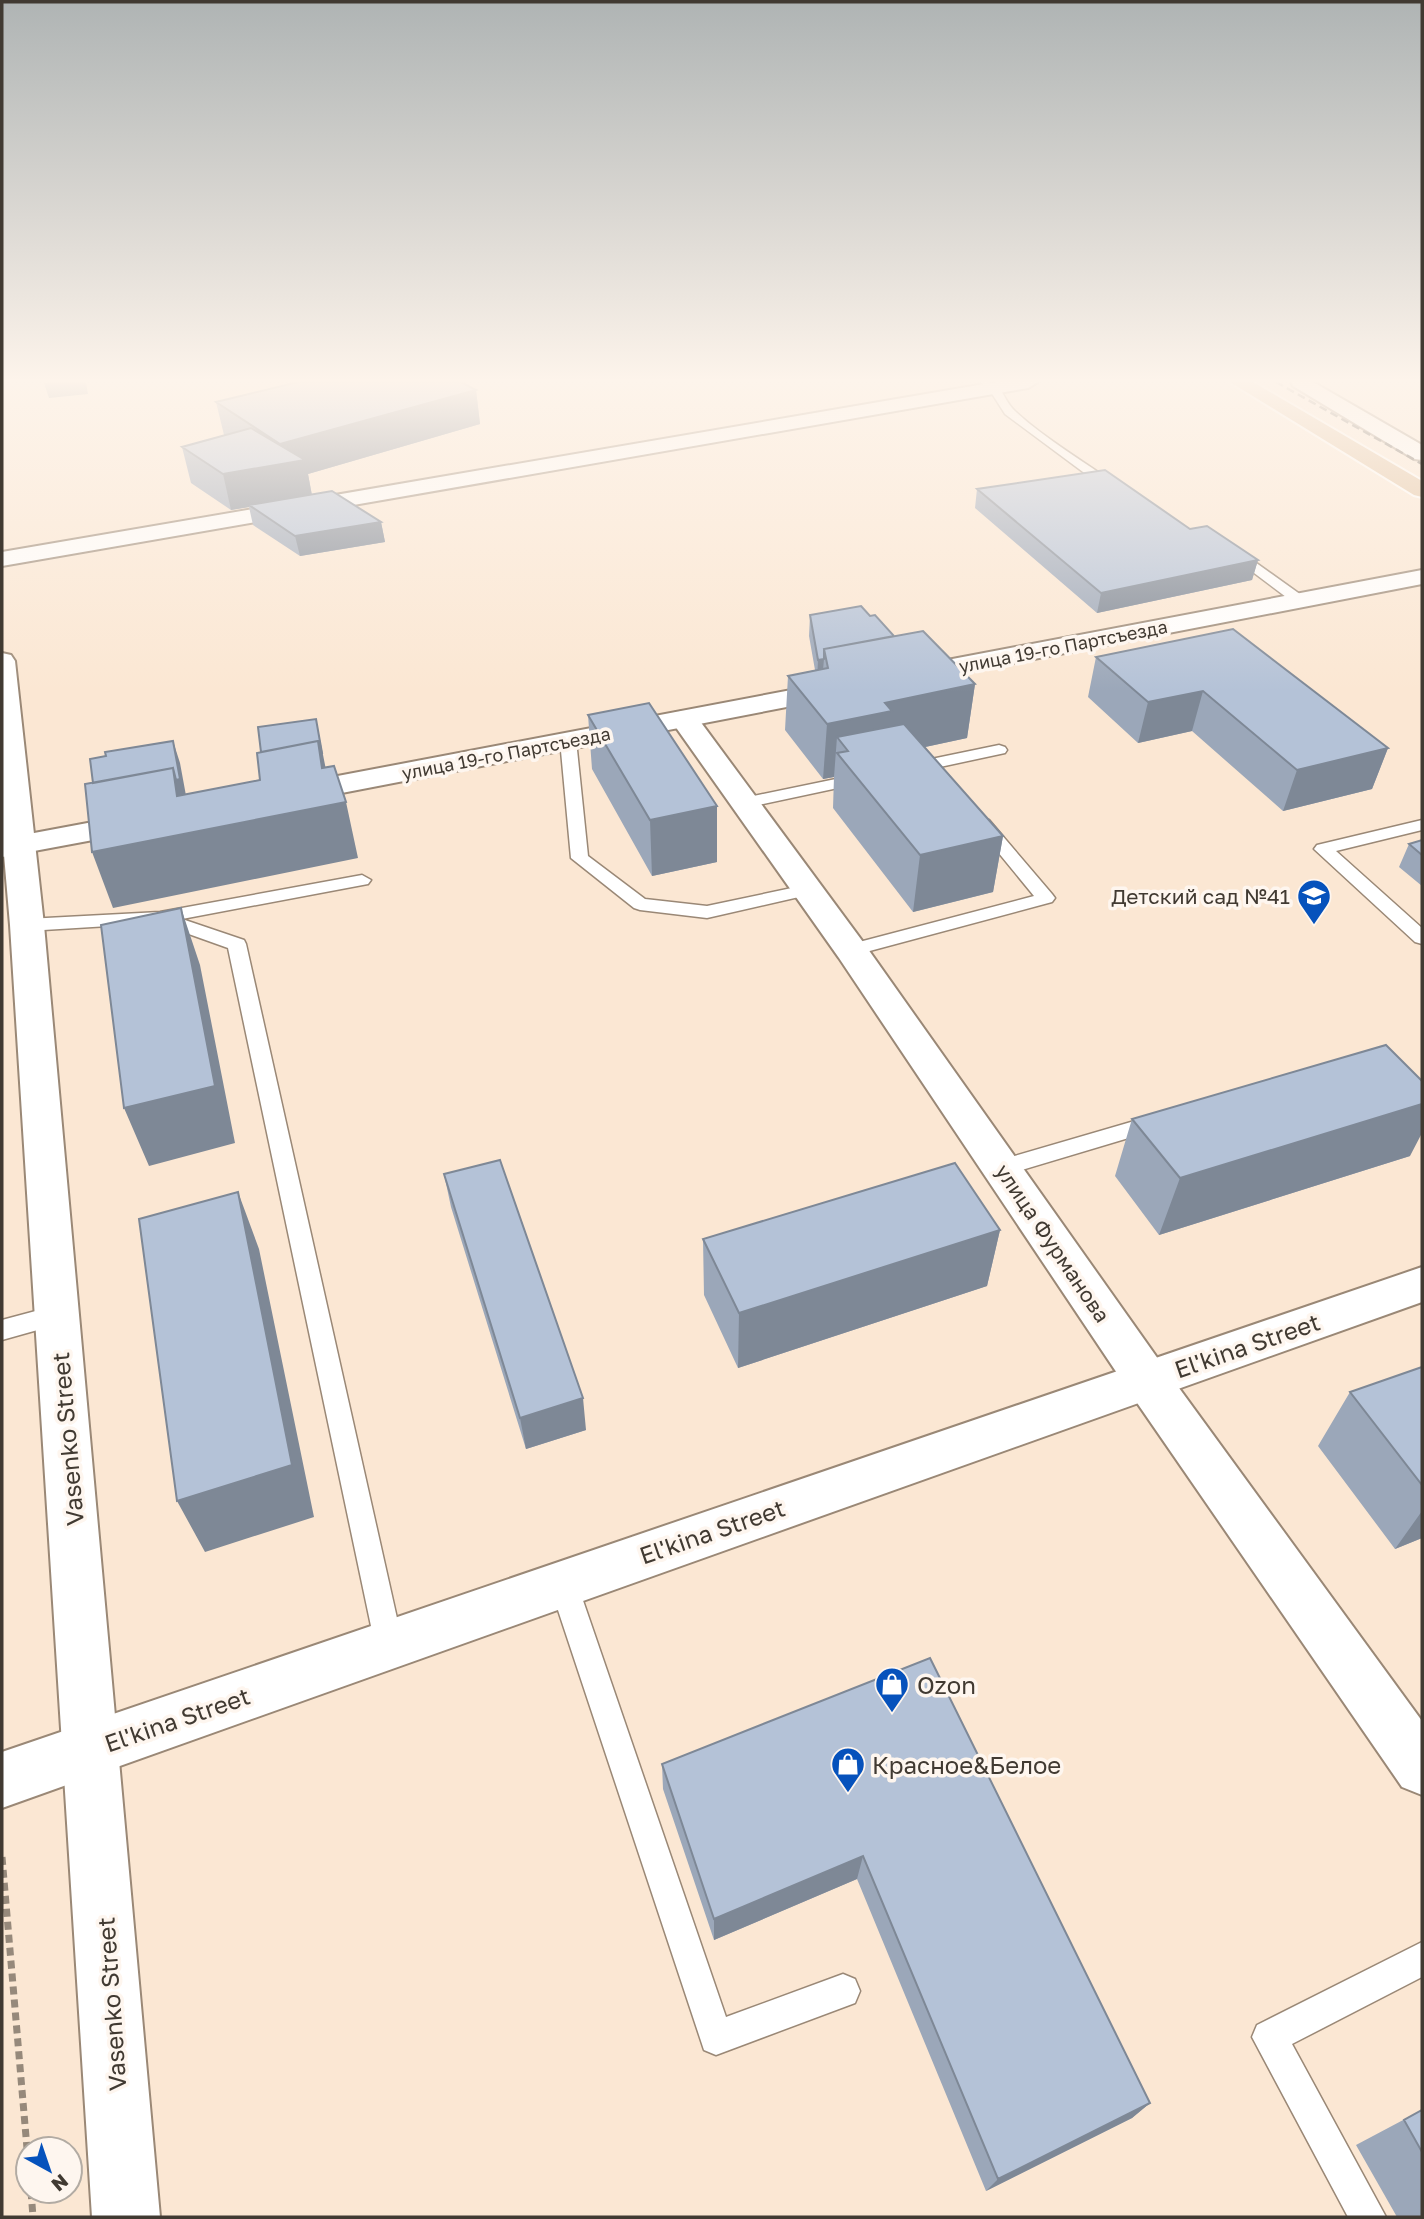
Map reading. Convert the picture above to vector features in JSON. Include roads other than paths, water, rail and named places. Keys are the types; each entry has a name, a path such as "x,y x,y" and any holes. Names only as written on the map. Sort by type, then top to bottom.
{"street":[{"path":"2,559 416,486"},
{"name":"улица 19-го Партсъезда","path":"259,799 1422,577"},
{"name":"Vasenko Street","path":"2,660 10,847 27,925 126,2217"},
{"name":"улица Фурманова","path":"684,719 851,950 1147,1380 1422,1767"},
{"path":"10,847 165,817"},
{"name":"El'kina Street","path":"2,1780 1422,1284"}],"lane":[{"path":"1109,486 1121,494"},
{"path":"1219,540 1300,600"},
{"path":"568,740 580,858 639,904 707,912 806,890"},
{"path":"744,803 999,750"},
{"path":"933,764 950,785"},
{"path":"851,950 1046,898 968,805"},
{"path":"1422,825 1323,849 1422,937"},
{"path":"27,925 159,917 362,880"},
{"path":"159,917 237,944 389,1645"},
{"path":"1002,1168 1176,1117"},
{"path":"2,1330 58,1315"},
{"path":"562,1583 716,2038 843,1991"},
{"path":"1368,2217 1269,2037 1422,1959"}],"place":[{"name":"Детский сад №41","path":"1314,926"},
{"name":"Ozon","path":"892,1714"},
{"name":"Красное&Белое","path":"848,1794"}]}
